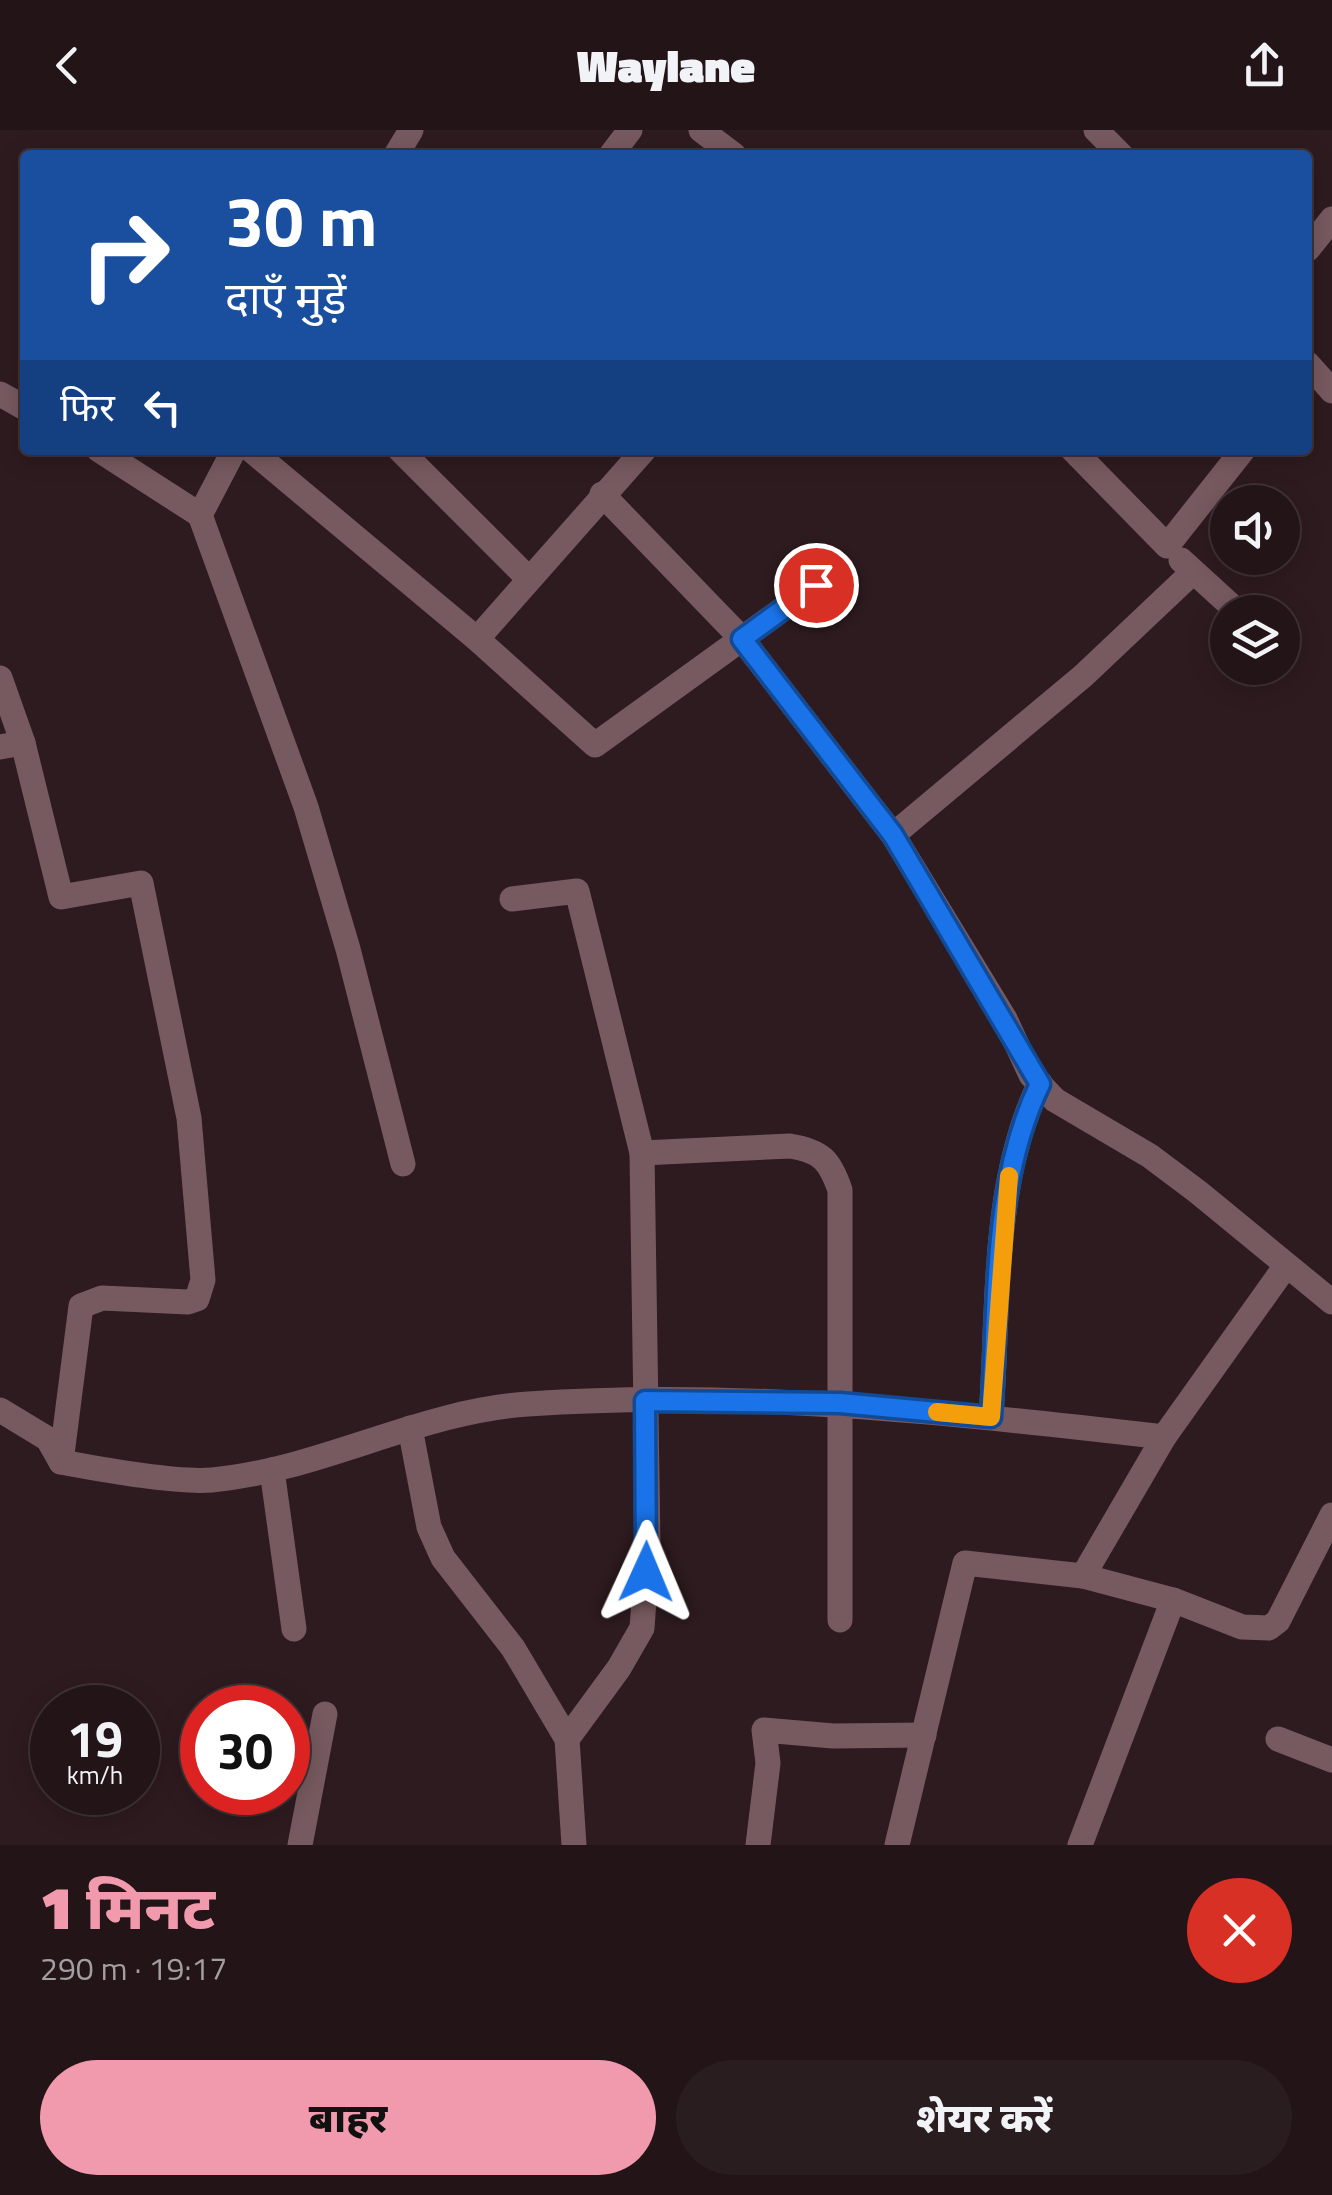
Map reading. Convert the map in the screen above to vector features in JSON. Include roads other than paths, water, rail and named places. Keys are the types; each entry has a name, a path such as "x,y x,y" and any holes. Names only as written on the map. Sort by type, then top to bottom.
{"street":[{"path":"615,150 630,130"},
{"path":"702,130 728,150"},
{"path":"1096,130 1116,150"},
{"path":"1312,244 1332,219"},
{"path":"1312,370 1332,392"},
{"path":"108,455 200,515 306,806 348,949 402,1164"},
{"path":"200,515 231,455"},
{"path":"257,455 478,639 594,745 842,566"},
{"path":"405,455 529,580"},
{"path":"478,639 639,455"},
{"path":"1078,455 1219,595"},
{"path":"1167,546 1239,455"},
{"path":"602,494 742,639 893,835 1040,1084 1055,1100 1166,1168 1332,1302"},
{"path":"893,835 1084,676 1193,572"},
{"path":"0,678 12,745 62,897 141,882 189,1118 203,1280 196,1298 188,1302 102,1298 81,1306 61,1462"},
{"path":"512,899 577,892 642,1154 648,1544 642,1628 619,1668 568,1738"},
{"path":"991,1417 1007,1186 1018,1138 1040,1084"},
{"path":"642,1154 790,1146 813,1149 830,1160 840,1190 840,1620"},
{"path":"1083,1576 1164,1437 1285,1267"},
{"path":"61,1462 208,1480 272,1470 410,1428 523,1404 645,1401 840,1403 1164,1437"},
{"path":"0,1410 48,1439 61,1462"},
{"path":"410,1428 429,1527 443,1558 513,1648 568,1738 574,1845"},
{"path":"272,1470 294,1629"},
{"path":"897,1845 965,1563 1083,1576 1173,1600 1242,1626 1269,1628 1278,1622 1325,1548 1332,1515"},
{"path":"1080,1845 1173,1600"},
{"path":"300,1845 325,1714"},
{"path":"758,1845 768,1763 764,1730 833,1736 924,1735"},
{"path":"1278,1738 1332,1760"}]}
